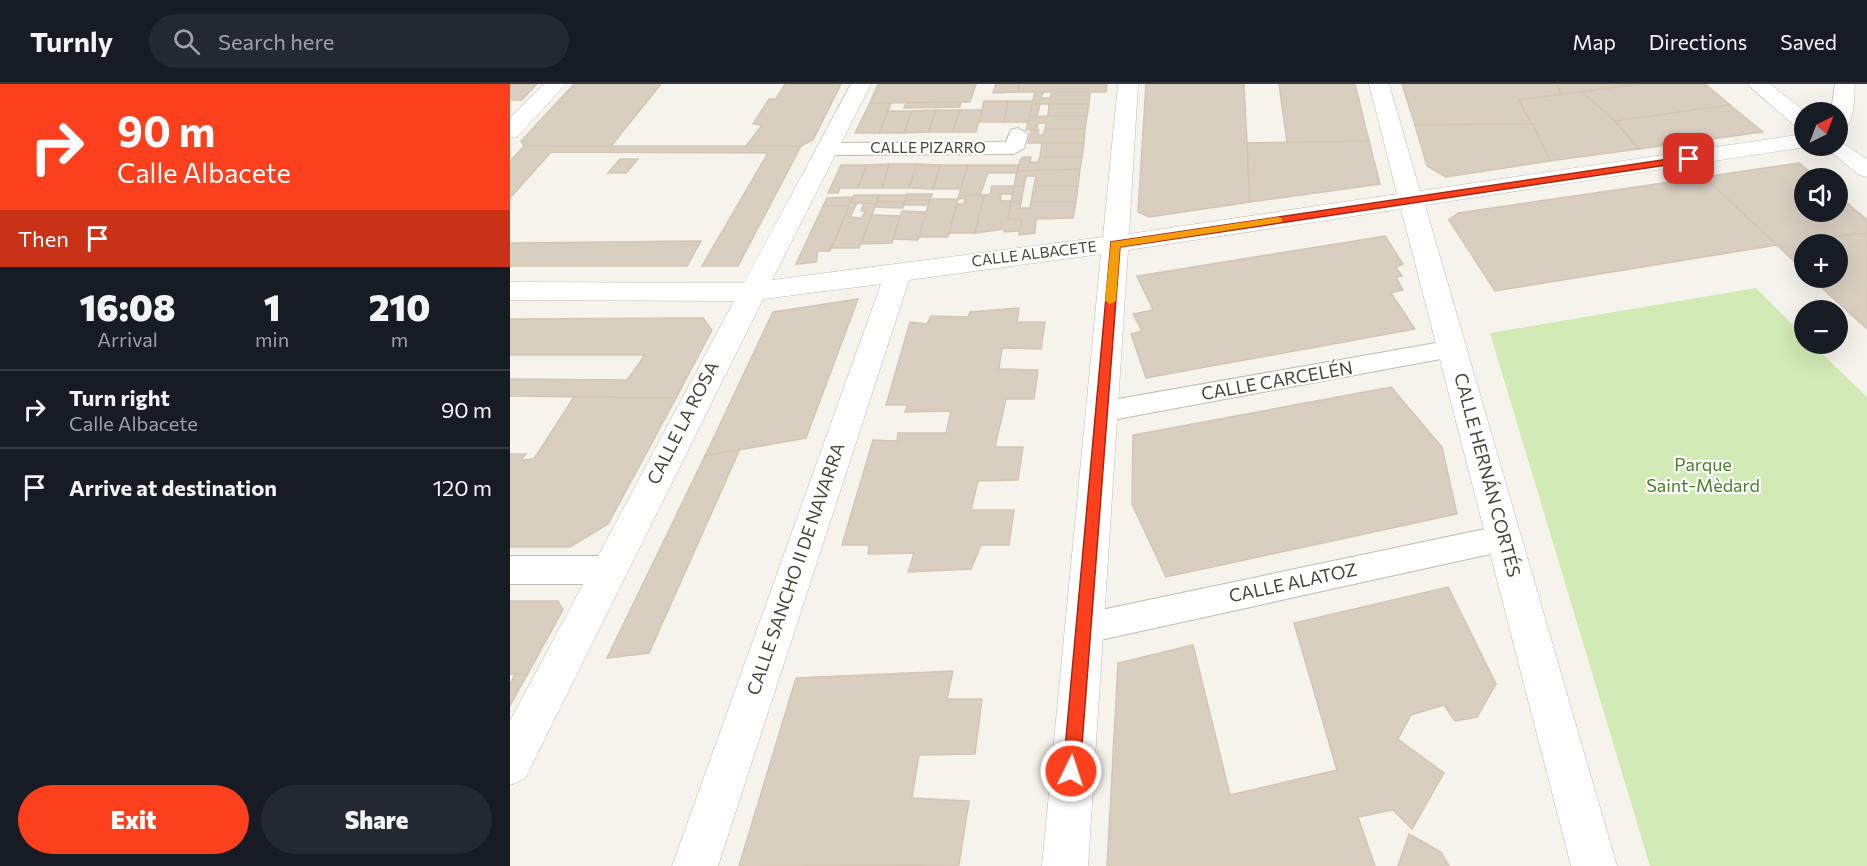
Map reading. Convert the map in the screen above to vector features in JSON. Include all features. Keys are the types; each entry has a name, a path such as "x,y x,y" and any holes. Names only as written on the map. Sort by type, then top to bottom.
{"street":[{"path":"510,131 556,84"},
{"name":"CALLE LA ROSA","path":"510,764 751,292 861,84"},
{"path":"1065,866 1082,629 1128,84"},
{"name":"CALLE HERNÁN CORTÉS","path":"1379,84 1413,200 1594,866"},
{"path":"1757,84 1794,114"},
{"path":"1844,102 1845,84"},
{"name":"CALLE PIZARRO","path":"828,149 1014,148 1018,135"},
{"name":"CALLE ALBACETE","path":"510,291 751,292 1115,244 1794,143"},
{"path":"1848,156 1867,170"},
{"name":"CALLE SANCHO II DE NAVARRA","path":"695,866 897,272"},
{"name":"CALLE CARCELÉN","path":"1101,412 1453,349"},
{"name":"CALLE ALATOZ","path":"1082,629 1504,538"},
{"path":"510,570 608,570"}],"green space":[{"name":"Parque Saint-Mèdard","path":"1756,288 1794,326 1794,354 1822,354 1867,397 1867,866 1650,866 1490,333"}],"building":[{"path":"510,84 537,84 522,100 510,100"},
{"path":"574,84 661,84 611,146 524,146 521,141"},
{"path":"785,84 841,84 813,140 801,146 746,146 762,125 753,124 769,99 776,99"},
{"path":"878,84 976,84 970,102 870,103"},
{"path":"996,84 1019,84 1018,92 993,93"},
{"path":"1019,84 1107,84 1106,92 1018,92"},
{"path":"1146,84 1244,84 1250,202 1149,217 1138,212"},
{"path":"1279,84 1355,84 1369,141 1287,142"},
{"path":"1402,84 1557,84 1561,94 1519,100 1533,124 1415,125"},
{"path":"1557,84 1640,84 1561,94"},
{"path":"1640,84 1705,84 1730,105 1615,121 1582,92"},
{"path":"1035,92 1043,92 1041,98 1050,98 1052,92 1090,92 1089,104 1032,104"},
{"path":"1582,92 1615,121 1639,149 1550,161 1519,100"},
{"path":"984,101 1008,101 1004,122 979,122"},
{"path":"1008,101 1033,101 1028,122 1004,122"},
{"path":"961,102 960,107 904,108 906,103"},
{"path":"870,103 891,103 879,133 855,133"},
{"path":"1032,104 1040,104 1037,116 1030,117"},
{"path":"1049,104 1089,104 1087,116 1048,116"},
{"path":"1730,105 1763,132 1639,149 1615,121"},
{"path":"936,110 929,132 904,133 912,111"},
{"path":"936,110 960,110 953,132 929,132"},
{"path":"960,110 982,110 976,132 953,132"},
{"path":"888,111 912,111 904,133 879,133"},
{"path":"1087,116 1085,129 1045,129 1046,123 1038,123 1037,129 1026,130 1030,117"},
{"path":"1533,124 1550,161 1446,177 1427,166 1415,125"},
{"path":"1045,129 1085,129 1084,143 1028,143 1031,130 1039,130 1037,134 1043,135"},
{"path":"1369,141 1380,184 1250,202 1247,143"},
{"path":"1042,143 1084,143 1082,157 1040,157"},
{"path":"524,146 801,146 738,266 702,266 768,153 551,152 510,198 510,161"},
{"path":"1024,157 1031,157 1030,162 1038,162 1040,157 1082,157 1080,169 1017,171 1020,160"},
{"path":"620,159 638,159 626,173 608,173"},
{"path":"1799,163 1805,168 1794,168 1794,222 1848,222 1848,204 1867,220 1867,233 1848,235 1794,234 1794,261 1704,177"},
{"path":"889,164 917,164 909,188 882,188"},
{"path":"889,164 882,188 857,188 867,165"},
{"path":"917,164 940,165 933,189 909,188"},
{"path":"841,165 867,165 857,188 840,188 838,193 828,193"},
{"path":"940,165 968,165 961,189 933,189"},
{"path":"968,165 1018,165 1017,173 988,173 980,195 959,195"},
{"path":"1080,169 1078,186 1034,186 1036,176 1026,176 1024,186 1014,186 1017,171"},
{"path":"1704,177 1777,245 1495,291 1449,220 1458,213"},
{"path":"992,186 1014,186 1013,194 1000,194 1001,201 1011,201 1008,219 1022,219 1019,231 1004,232 1004,229 975,233 984,195 990,195"},
{"path":"1014,186 1024,186 1021,202 1011,202"},
{"path":"1034,186 1078,186 1076,202 1031,202"},
{"path":"907,194 932,194 930,200 905,200"},
{"path":"854,195 879,195 876,204 850,203"},
{"path":"879,195 907,195 904,202 877,201"},
{"path":"959,195 984,195 975,233 949,233 956,204 964,204 965,198 958,199"},
{"path":"852,197 849,206 823,206 827,198"},
{"path":"930,199 958,199 948,237 919,237"},
{"path":"905,200 930,200 928,205 904,205"},
{"path":"877,201 904,202 903,208 875,207"},
{"path":"1011,202 1021,202 1020,208 1030,208 1031,202 1076,202 1073,218 1036,219 1035,233 1019,235 1022,219 1008,219"},
{"path":"850,203 857,203 850,217 862,218 865,211 861,211 864,203 876,204 859,248 832,248"},
{"path":"823,206 849,206 830,251 818,251 816,262 796,264"},
{"path":"902,211 926,212 918,240 893,239"},
{"path":"872,215 900,216 892,243 861,244"},
{"path":"1867,233 1867,329 1848,312 1848,300 1835,300 1822,288 1848,288 1848,235"},
{"path":"1385,236 1403,264 1396,267 1402,276 1396,277 1403,290 1391,293 1415,329 1146,378 1131,334 1142,331 1133,314 1153,310 1137,276"},
{"path":"701,241 687,266 510,266 510,243"},
{"path":"858,299 806,438 705,456 773,312"},
{"path":"1019,308 1017,322 1045,322 1041,349 1002,348 999,369 1038,370 1034,399 1006,399 995,447 1023,447 1018,480 978,481 971,510 1014,510 1009,545 981,545 971,569 908,572 914,553 868,554 869,545 842,545 873,440 897,441 898,433 946,433 951,411 905,412 908,405 886,405 910,322 927,324 931,316 968,317 970,312"},
{"path":"703,318 712,330 676,398 510,396 510,379 627,380 645,355 510,355 510,319"},
{"path":"1391,387 1442,447 1457,514 1166,577 1132,504 1133,435"},
{"path":"574,397 676,398 608,524 570,547 510,547 510,454 526,454 521,460 534,459"},
{"path":"740,449 649,653 607,658 705,456"},
{"path":"1448,587 1496,684 1477,717 1455,721 1444,705 1411,715 1398,739 1444,773 1412,829 1393,810 1358,817 1375,866 1107,866 1118,663 1193,645 1230,795 1337,770 1294,623"},
{"path":"510,601 558,601 563,610 527,675 510,674"},
{"path":"953,671 947,699 982,699 975,754 919,755 912,798 969,801 959,865 739,866 796,678"},
{"path":"515,674 527,675 510,706 510,684"},
{"path":"1409,834 1441,852 1449,866 1398,866"}],"slow traffic":[{"path":"1110,301 1115,244 1278,220"}],"route":[{"path":"1071,771 1115,244 1689,159"}]}
